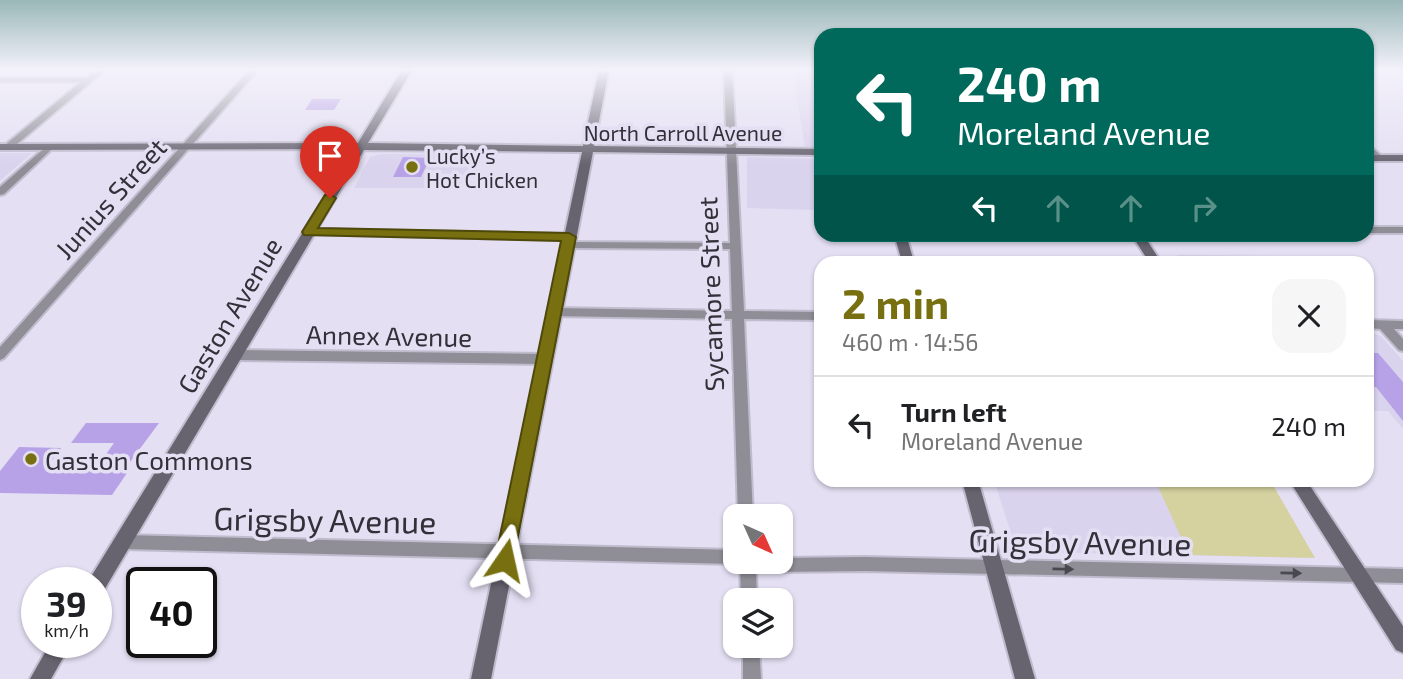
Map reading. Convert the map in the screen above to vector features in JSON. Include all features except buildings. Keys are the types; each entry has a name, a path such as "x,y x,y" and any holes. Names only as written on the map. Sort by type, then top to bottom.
{"street":[{"path":"4,147 61,102"},
{"name":"Junius Street","path":"0,355 226,102"},
{"name":"Gaston Avenue","path":"108,567 388,102"},
{"path":"481,679 543,359 597,102"},
{"name":"Sycamore Street","path":"730,102 745,504"},
{"name":"North Carroll Avenue","path":"4,147 360,147 814,152"},
{"path":"0,192 49,148"},
{"path":"1374,158 1403,158"},
{"path":"1374,230 1403,230"},
{"path":"309,232 735,246"},
{"path":"553,312 814,316"},
{"path":"1374,324 1403,325"},
{"path":"1383,324 1403,347"},
{"name":"Annex Avenue","path":"235,355 543,359"},
{"path":"972,487 1025,679"},
{"path":"1302,487 1403,643"},
{"name":"Grigsby Avenue","path":"123,542 723,557"},
{"name":"Grigsby Avenue","path":"793,565 1403,576"},
{"path":"40,679 52,658"},
{"path":"751,658 752,679"}],"shaded area":[{"path":"798,102 814,102 814,147 805,148"},
{"path":"0,153 32,153 0,181"},
{"path":"380,154 476,154 459,188 354,188 370,157"},
{"path":"747,157 814,159 814,210 747,208"},
{"path":"1177,255 1275,256 1178,256"},
{"path":"1374,334 1381,336 1403,361 1403,429 1388,411 1374,411"},
{"path":"996,487 1274,487 1315,558 1029,552 1014,543"},
{"path":"1158,487 1274,487 1315,558 1189,555"}],"place":[{"name":"Lucky’s Hot Chicken","path":"412,167"},
{"name":"Gaston Commons","path":"31,459"}],"route":[{"path":"330,198 309,232 569,237 505,560"}]}
